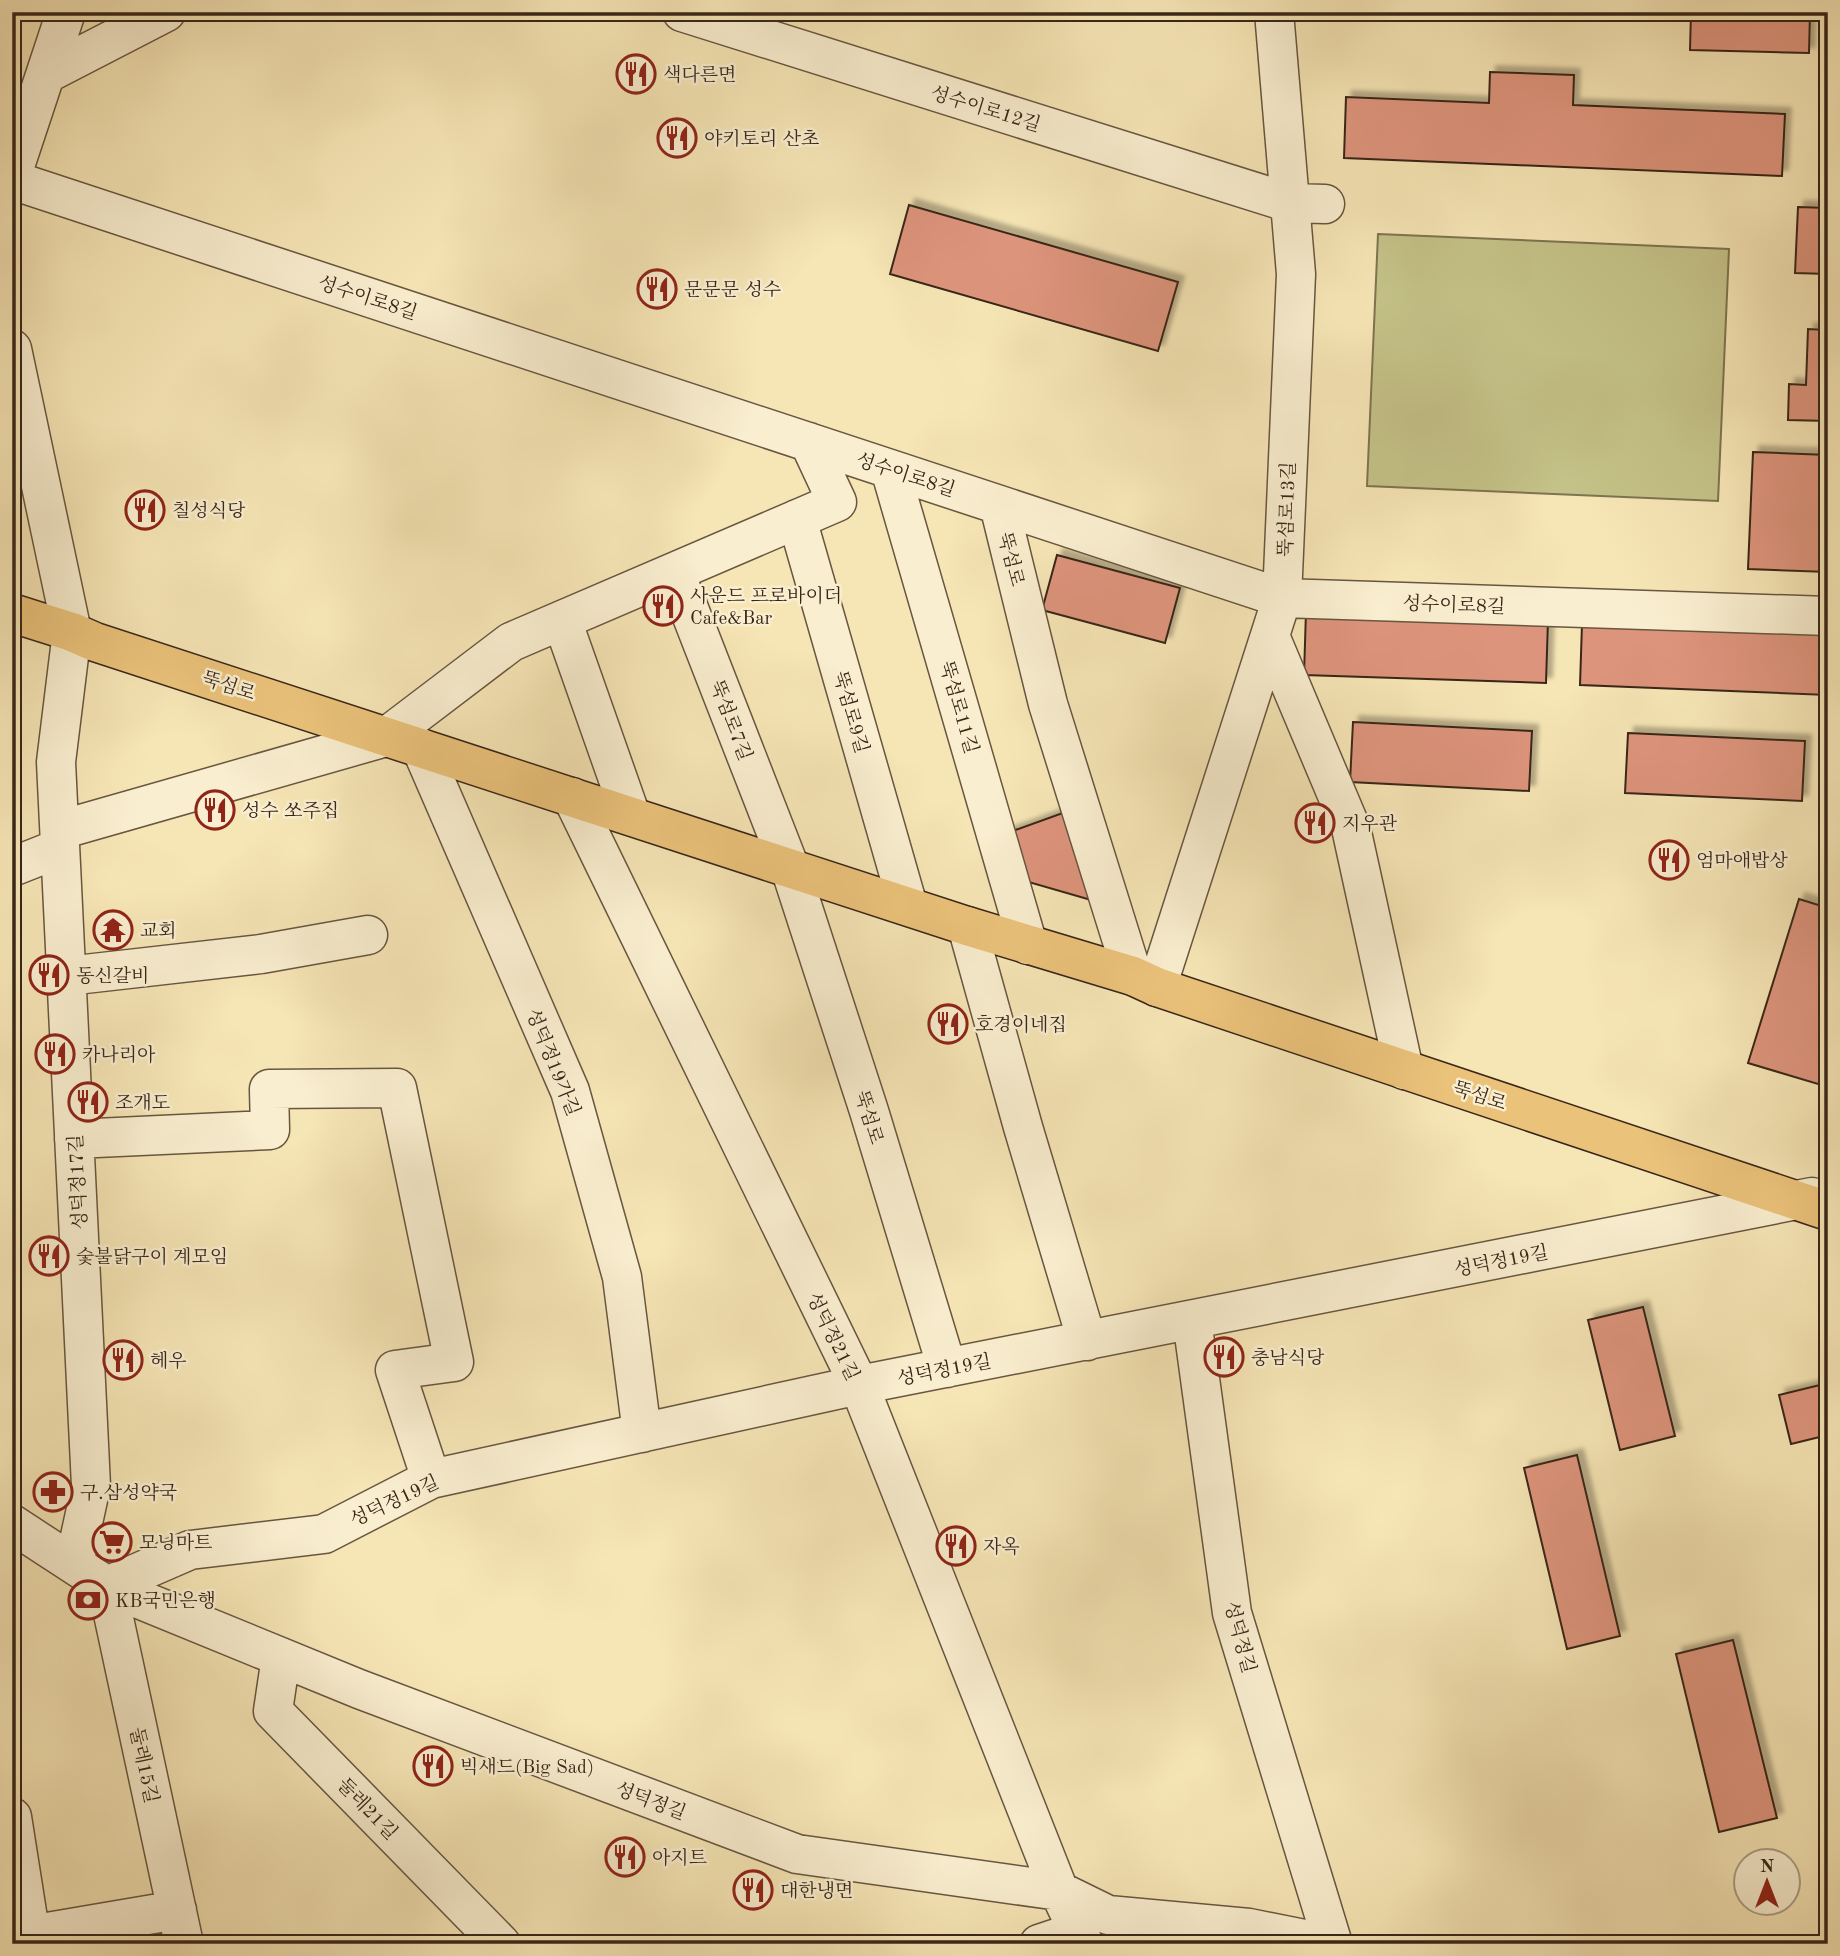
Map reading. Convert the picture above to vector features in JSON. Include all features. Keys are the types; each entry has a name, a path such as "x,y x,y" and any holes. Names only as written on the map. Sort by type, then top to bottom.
{"main road":[{"name":"뚝섬로","path":"12,613 1145,982 1404,1070 1818,1202"}],"street":[{"path":"12,177 66,12"},
{"path":"46,74 166,12"},
{"name":"성수이로12길","path":"682,12 1308,203"},
{"name":"뚝섬로13길","path":"1145,982 1282,598 1296,274 1308,203 1274,12"},
{"name":"성수이로8길","path":"12,177 1282,598 1828,617"},
{"path":"12,349 72,632"},
{"path":"12,867 60,839 403,742 512,642 837,502 809,442"},
{"name":"뚝섬로11길","path":"890,468 1028,945"},
{"name":"뚝섬로","path":"999,505 1048,704 1145,982"},
{"name":"뚝섬로9길","path":"797,519 908,906"},
{"name":"뚝섬로7길","path":"675,573 790,868"},
{"path":"562,620 631,816"},
{"name":"성덕정17길","path":"72,632 57,762 92,1486 74,1564"},
{"path":"1270,636 1351,828 1404,1070"},
{"name":"성덕정19가길","path":"403,742 570,1091 622,1277 642,1433"},
{"name":"성덕정21길","path":"572,797 859,1385 1059,1891 1081,1937"},
{"name":"뚝섬로","path":"790,868 869,1111 947,1368"},
{"path":"967,926 1087,1341"},
{"path":"67,976 261,954 368,935"},
{"path":"74,1139 270,1130 269,1089 397,1088 454,1362 395,1370 431,1479"},
{"name":"성덕정19길","path":"107,1586 190,1550 324,1534 431,1479 859,1385 1818,1202"},
{"name":"성덕정길","path":"12,1524 107,1586 359,1689 797,1854 1059,1891 1108,1915 1249,1928 1331,1944 1232,1613 1192,1320"},
{"name":"둘레15길","path":"107,1586 180,1927"},
{"name":"둘레21길","path":"281,1657 273,1712 501,1944"},
{"path":"12,1817 25,1939 180,1927"},
{"path":"1039,1944 1081,1937"}],"shaded area":[{"path":"1378,234 1729,249 1718,501 1367,486"}],"building":[{"path":"1691,12 1810,12 1809,53 1690,50"},
{"path":"1490,72 1574,75 1573,105 1785,114 1782,176 1344,158 1346,97 1489,103"},
{"path":"909,205 1178,282 1158,351 890,274"},
{"path":"1798,207 1828,208 1828,274 1795,273"},
{"path":"1827,294 1828,421 1788,420 1789,384 1806,385 1808,329 1826,330"},
{"path":"1753,452 1828,455 1828,572 1748,569"},
{"path":"1057,555 1180,588 1165,643 1042,610"},
{"path":"1306,611 1548,620 1546,683 1304,675"},
{"path":"1582,624 1828,633 1828,695 1580,685"},
{"path":"1353,722 1532,731 1529,791 1350,782"},
{"path":"1628,733 1805,741 1802,801 1625,793"},
{"path":"1071,810 1098,902 1025,881 1007,833"},
{"path":"1799,899 1828,908 1828,1087 1748,1063"},
{"path":"1643,1307 1675,1436 1620,1450 1588,1320"},
{"path":"1828,1383 1828,1435 1791,1444 1779,1395"},
{"path":"1577,1455 1620,1636 1567,1649 1524,1468"},
{"path":"1733,1640 1777,1818 1719,1832 1676,1654"}],"place":[{"name":"색다른면","path":"636,74"},
{"name":"야키토리 산초","path":"677,138"},
{"name":"문문문 성수","path":"657,289"},
{"name":"칠성식당","path":"145,510"},
{"name":"사운드 프로바이더 Cafe&Bar","path":"663,606"},
{"name":"성수 쏘주집","path":"215,810"},
{"name":"지우관","path":"1315,823"},
{"name":"엄마애밥상","path":"1669,860"},
{"name":"교회","path":"113,930"},
{"name":"동신갈비","path":"49,975"},
{"name":"호경이네집","path":"948,1024"},
{"name":"카나리아","path":"55,1054"},
{"name":"조개도","path":"88,1102"},
{"name":"숯불닭구이 계모임","path":"49,1256"},
{"name":"충남식당","path":"1224,1357"},
{"name":"헤우","path":"123,1360"},
{"name":"구.삼성약국","path":"53,1492"},
{"name":"모닝마트","path":"112,1542"},
{"name":"자옥","path":"956,1546"},
{"name":"KB국민은행","path":"88,1600"},
{"name":"빅새드(Big Sad)","path":"433,1766"},
{"name":"아지트","path":"625,1857"},
{"name":"대한냉면","path":"753,1890"}]}
